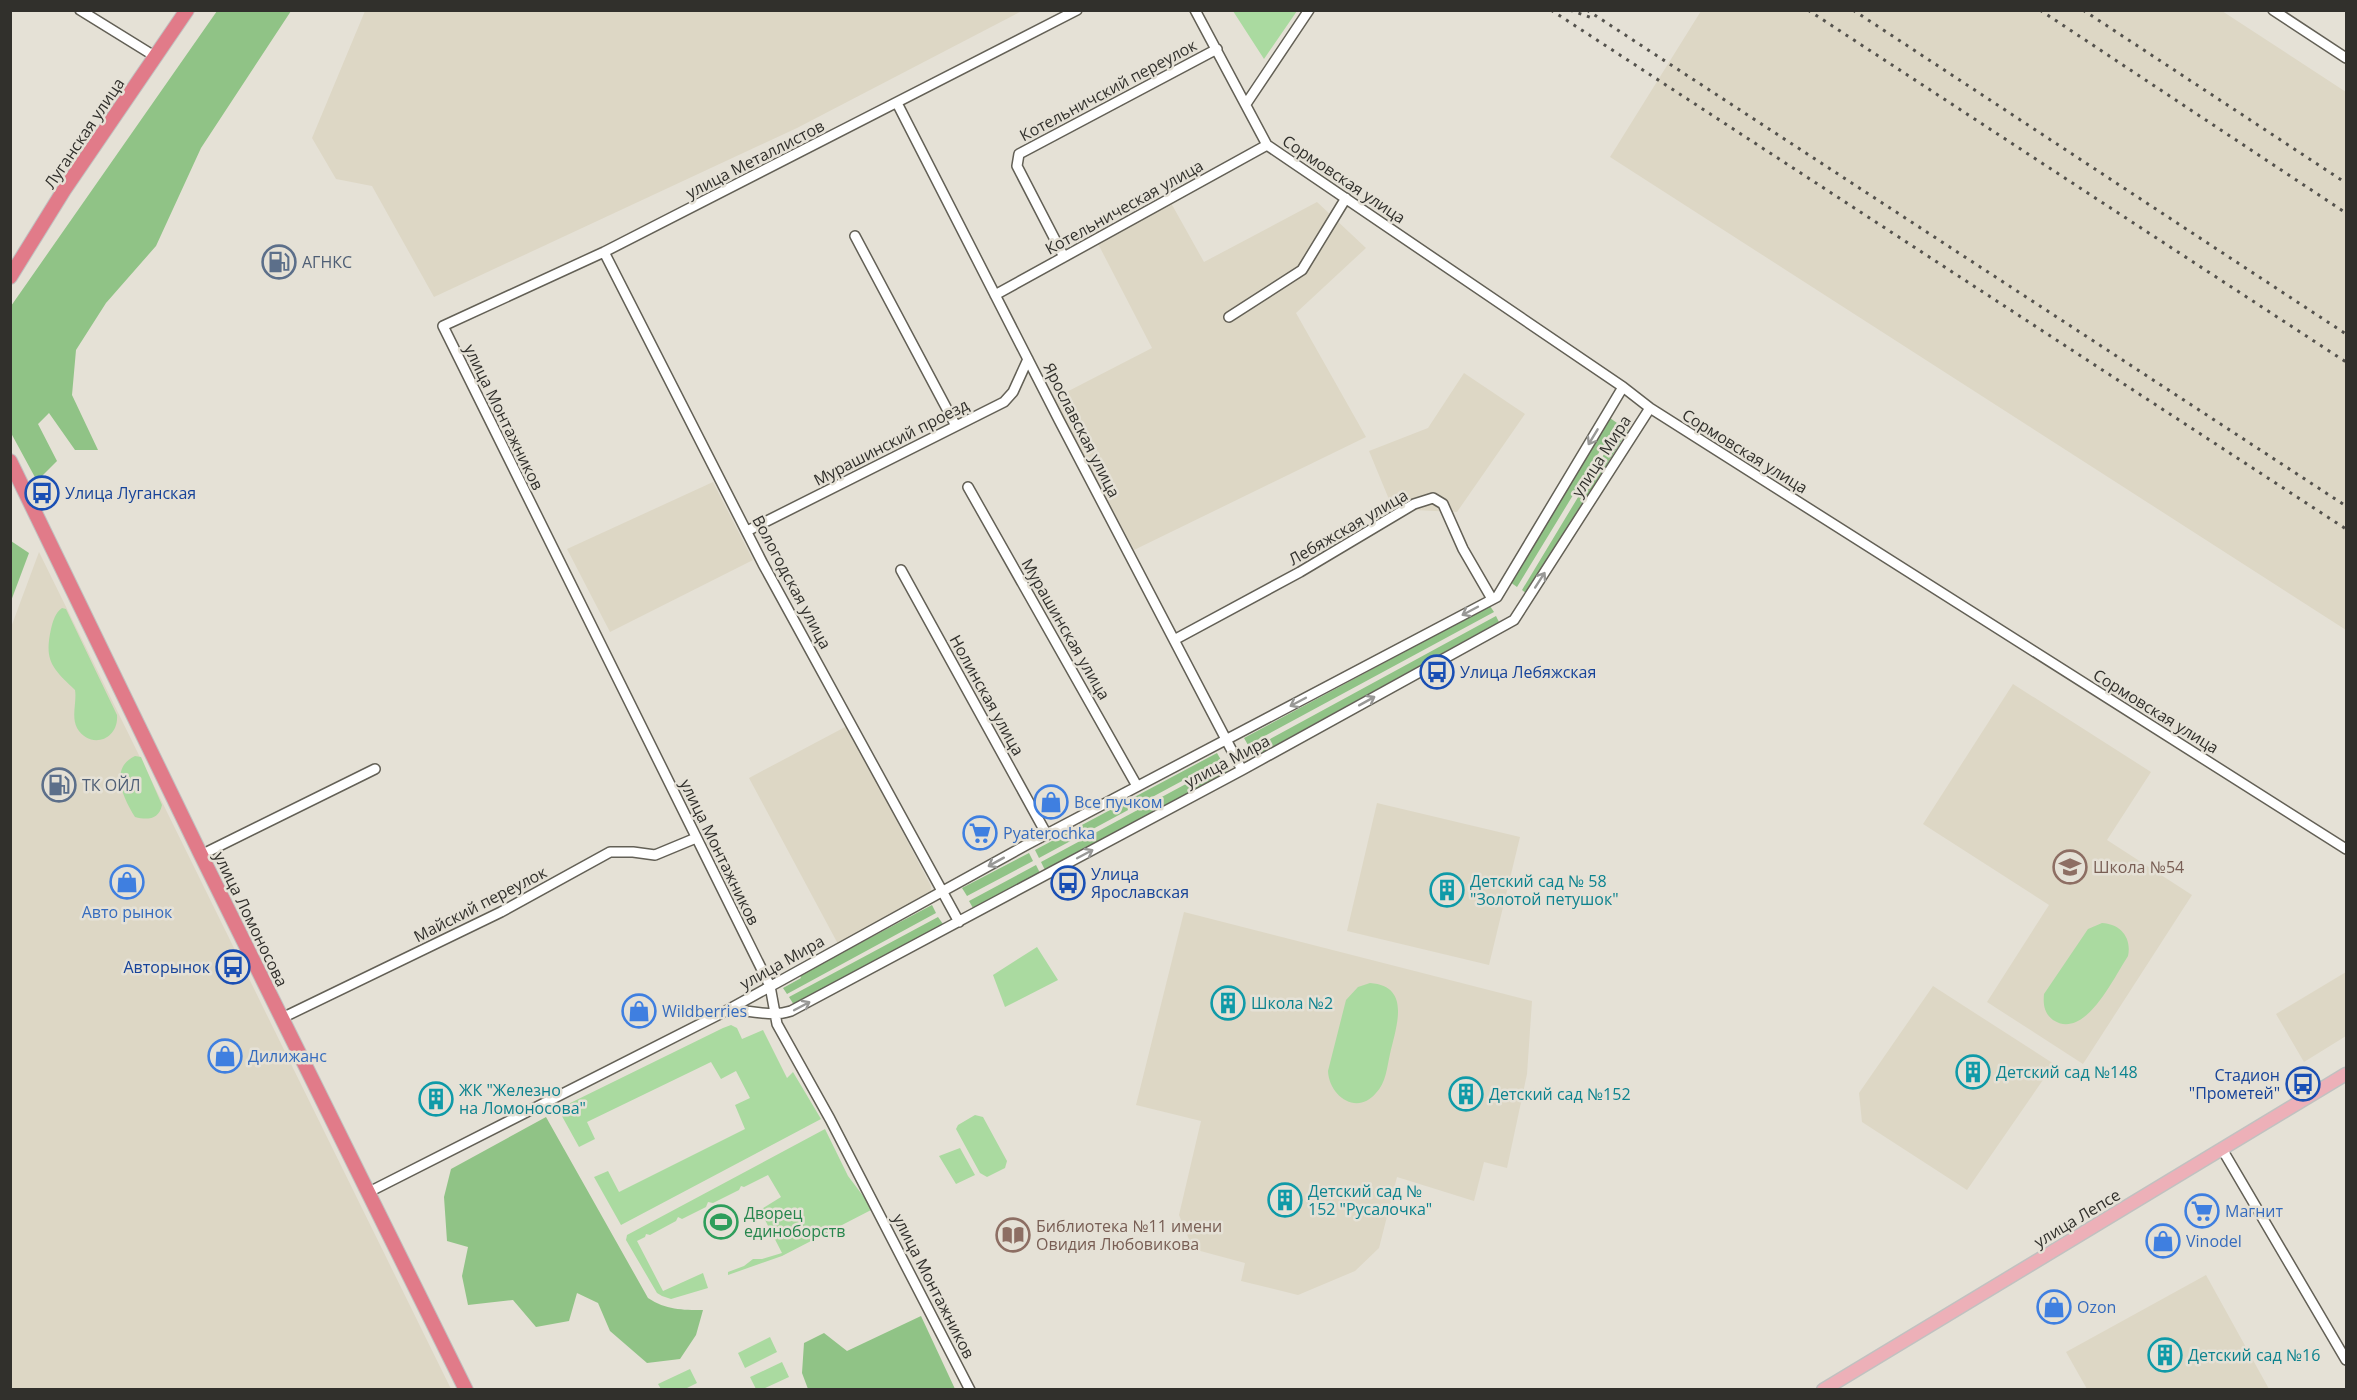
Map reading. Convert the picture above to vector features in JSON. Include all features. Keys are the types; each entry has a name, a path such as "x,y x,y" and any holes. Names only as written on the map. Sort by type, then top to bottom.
{"highway":[{"name":"Луганская улица","path":"10,277 64,190 187,10"},
{"name":"улица Ломоносова","path":"10,461 201,855 466,1389"}],"main road":[{"name":"улица Лепсе","path":"1823,1389 2346,1074"}],"street":[{"path":"80,10 156,57"},
{"name":"улица Металлистов","path":"443,326 604,252 1077,10"},
{"name":"Сормовская улица","path":"1195,10 1267,145 1623,387 1650,408 2346,849"},
{"path":"1246,104 1309,10"},
{"path":"2273,10 2346,58"},
{"name":"Котельничский переулок","path":"1064,257 1017,166 1019,154 1217,49"},
{"name":"Ярославская улица","path":"897,103 1242,770"},
{"name":"Котельническая улица","path":"995,295 1267,145"},
{"path":"1229,317 1302,270 1346,198"},
{"path":"855,236 956,426"},
{"name":"Вологодская улица","path":"604,252 747,531 959,922"},
{"name":"улица Монтажников","path":"443,326 770,986 773,1015 777,1024 830,1119 970,1389"},
{"name":"Мурашинский проезд","path":"747,531 1004,402 1013,392 1028,360"},
{"name":"улица Мира","path":"369,1192 724,1012 1047,834 1497,597 1623,387"},
{"name":"улица Мира","path":"724,1012 743,1010 773,1015 791,1011 1242,770 1514,620 1650,408"},
{"name":"Мурашинская улица","path":"968,487 1137,786"},
{"name":"Лебяжская улица","path":"1174,640 1300,572 1414,504 1433,498 1443,504 1463,549 1492,599"},
{"name":"Нолинская улица","path":"901,570 1047,834"},
{"path":"201,855 375,769"},
{"name":"Майский переулок","path":"282,1018 501,912 610,852 655,855 696,838"},
{"path":"2222,1149 2346,1360"}],"shaded area":[{"path":"365,10 1022,11 797,128 434,297 372,186 336,179 312,138"},
{"path":"1701,11 2222,11 2346,92 2346,630 1610,157"},
{"path":"1317,202 1366,248 1296,313 1366,437 1134,550 1053,399 1152,348 1095,238 1171,203 1204,262"},
{"path":"1464,373 1525,414 1457,512 1393,509 1369,451 1428,428"},
{"path":"713,482 753,560 610,632 567,549"},
{"path":"39,552 451,1389 11,1389 10,630"},
{"name":"Школа №54","path":"2013,684 2151,772 2107,840 2192,895 2083,1064 1987,1002 2049,905 1923,824"},
{"path":"847,726 931,886 931,891 927,897 838,944 749,778"},
{"path":"1377,803 1520,837 1489,965 1347,931"},
{"path":"1184,912 1532,1001 1527,1074 1507,1168 1484,1162 1474,1201 1397,1177 1379,1248 1355,1271 1298,1295 1241,1281 1245,1263 1193,1249 1179,1215 1201,1121 1136,1105"},
{"path":"2346,972 2346,1036 2304,1062 2276,1014"},
{"path":"1933,986 2054,1064 1967,1190 1862,1122 1859,1093"},
{"path":"2206,1275 2269,1389 2087,1389 2066,1352"}],"green space":[{"path":"217,11 291,11 201,148 156,246 106,303 76,350 72,395 98,450 75,450 49,413 38,424 57,461 37,481 11,433 11,306"},
{"path":"1233,11 1297,11 1264,59"},
{"path":"1610,418 1617,423 1517,587 1510,582"},
{"path":"1621,426 1628,430 1527,594 1522,590"},
{"path":"11,541 29,553 11,601"},
{"path":"1490,606 1494,612 1248,745 1244,738"},
{"path":"62,608 66,609 117,715 113,731 103,739 89,739 77,728 74,719 75,690 55,669 49,657 52,626 56,615"},
{"path":"1496,616 1499,622 1254,757 1250,750"},
{"path":"1217,753 1221,760 1039,858 1035,850"},
{"path":"135,756 141,757 162,805 158,814 152,818 135,817 123,793 120,776 122,768"},
{"path":"1223,764 1227,772 1045,870 1041,862"},
{"path":"1029,853 1033,861 967,896 962,888"},
{"path":"1036,865 1040,873 973,908 969,901"},
{"path":"932,905 936,913 787,994 783,988 801,978 800,975"},
{"path":"938,917 943,924 794,1005 789,997"},
{"path":"2102,923 2114,926 2123,933 2128,943 2128,956 2107,991 2087,1015 2076,1022 2065,1024 2053,1020 2045,1008 2044,994 2088,929"},
{"path":"1037,947 1058,980 1005,1007 993,975"},
{"path":"1370,983 1383,986 1392,992 1398,1010 1397,1020 1382,1085 1369,1100 1353,1103 1345,1100 1333,1088 1328,1071 1346,1000 1358,987"},
{"path":"731,1025 737,1028 742,1039 763,1030 787,1078 793,1072 821,1119 621,1225 594,1177 608,1171 619,1192 745,1129 735,1105 750,1098 736,1071 721,1079 711,1062 587,1122 595,1139 579,1147 558,1109"},
{"path":"975,1115 983,1117 1007,1161 1005,1168 987,1177 980,1173 956,1129 958,1125"},
{"path":"546,1117 648,1298 668,1307 703,1310 696,1335 680,1359 647,1363 610,1331 598,1303 577,1293 569,1321 536,1327 513,1300 468,1305 462,1276 468,1247 447,1241 444,1197 451,1169"},
{"path":"825,1129 848,1176 873,1209 782,1256 728,1275 728,1272 744,1266 753,1259 762,1259 782,1253 760,1210 781,1197 768,1175 744,1187 741,1186 739,1190 713,1203 708,1202 706,1207 682,1219 678,1217 676,1221 650,1235 646,1234 637,1241 663,1291 703,1273 708,1288 671,1299 657,1293 626,1240 627,1235"},
{"path":"960,1148 975,1175 956,1184 939,1156"},
{"path":"921,1316 955,1389 808,1389 802,1373 804,1343 824,1333 847,1351"},
{"path":"770,1337 777,1352 745,1368 738,1353"},
{"path":"782,1362 789,1377 763,1389 756,1389 750,1377"},
{"path":"690,1369 697,1383 685,1389 661,1389 658,1384"}],"railway":[{"path":"1551,10 2346,529"},
{"path":"1570,10 1595,19"},
{"path":"1587,10 2346,506"},
{"path":"1808,10 2346,362"},
{"path":"1853,10 2346,334"},
{"path":"2040,10 2346,213"},
{"path":"2083,10 2346,183"}],"place":[{"name":"АГНКС","path":"279,262"},
{"name":"Улица Луганская","path":"42,493"},
{"name":"Улица Лебяжская","path":"1437,672"},
{"name":"ТК ОЙЛ","path":"59,785"},
{"name":"Все пучком","path":"1051,802"},
{"name":"Pyaterochka","path":"980,833"},
{"name":"Школа №54","path":"2070,867"},
{"name":"Авто рынок","path":"127,882"},
{"name":"Улица Ярославская","path":"1068,883"},
{"name":"Детский сад № 58 \"Золотой петушок\"","path":"1447,890"},
{"name":"Авторынок","path":"233,967"},
{"name":"Школа №2","path":"1228,1003"},
{"name":"Wildberries","path":"639,1011"},
{"name":"Дилижанс","path":"225,1056"},
{"name":"Детский сад №148","path":"1973,1072"},
{"name":"Стадион \"Прометей\"","path":"2303,1084"},
{"name":"Детский сад №152","path":"1466,1094"},
{"name":"ЖК \"Железно на Ломоносова\"","path":"436,1099"},
{"name":"Детский сад № 152 \"Русалочка\"","path":"1285,1200"},
{"name":"Магнит","path":"2202,1211"},
{"name":"Дворец единоборств","path":"721,1222"},
{"name":"Библиотека №11 имени Овидия Любовикова","path":"1013,1235"},
{"name":"Vinodel","path":"2163,1241"},
{"name":"Ozon","path":"2054,1307"},
{"name":"Детский сад №16","path":"2165,1355"}]}
